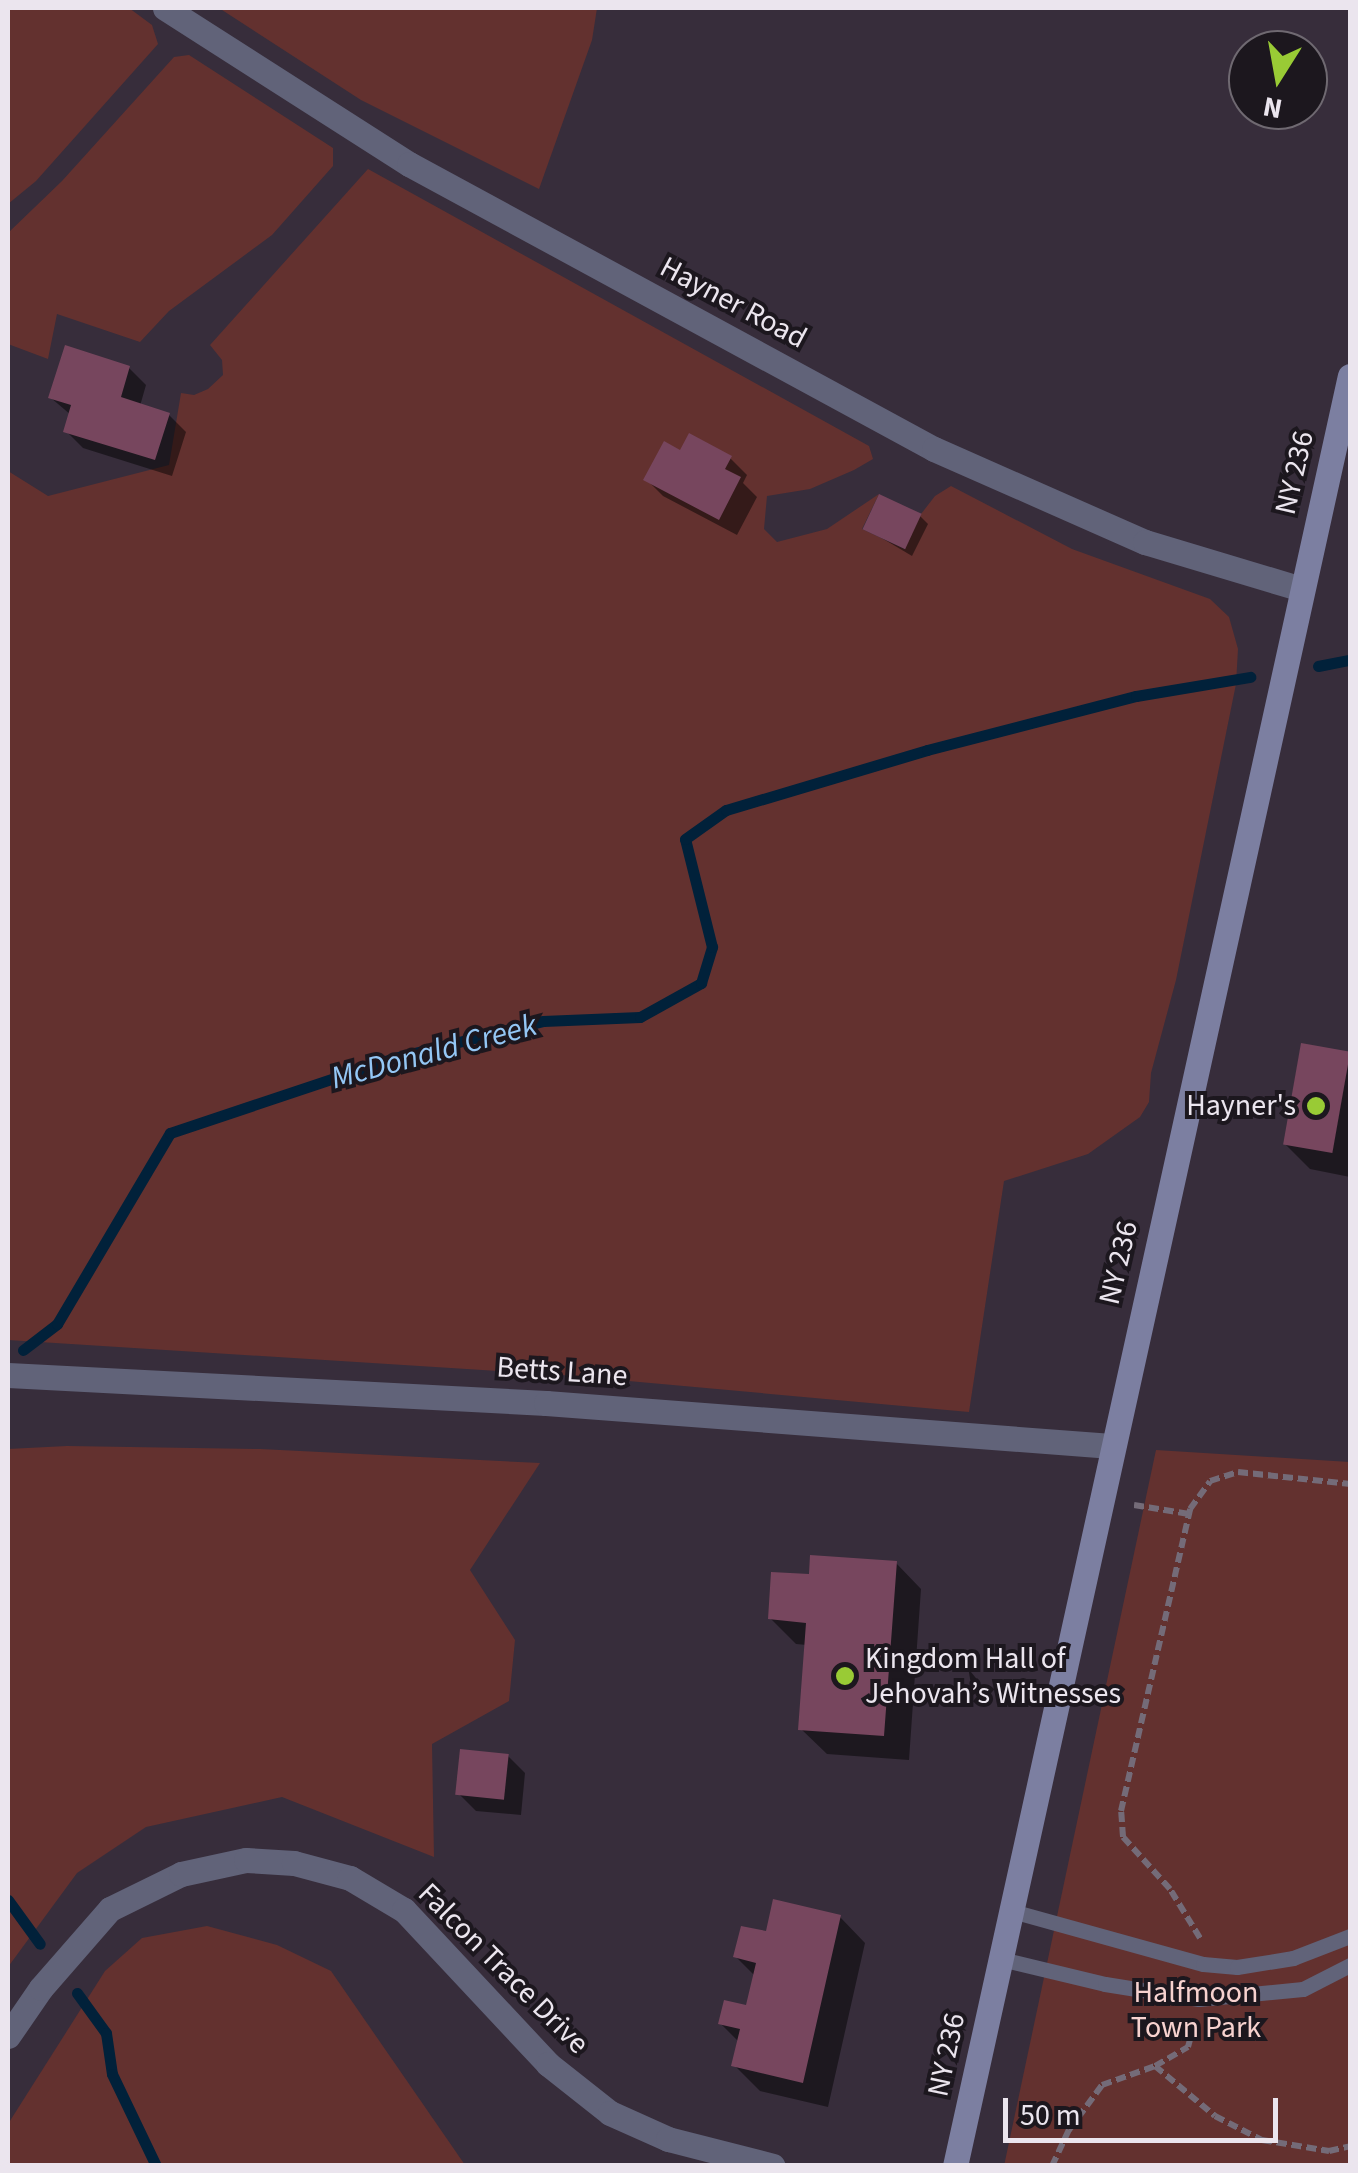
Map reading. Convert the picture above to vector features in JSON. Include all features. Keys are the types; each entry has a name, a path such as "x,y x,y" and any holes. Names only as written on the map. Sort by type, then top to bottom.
{"main road":[{"name":"NY 236","path":"956,2166 1106,1500 1111,1446 1350,376"}],"street":[{"name":"Hayner Road","path":"164,8 409,164 934,449 1145,542 1302,589"},
{"name":"Betts Lane","path":"8,1376 546,1403 1111,1446"},
{"name":"Falcon Trace Drive","path":"8,2036 42,1988 110,1908 181,1874 246,1860 294,1863 350,1878 404,1910 548,2064 610,2113 668,2139 773,2166"}],"lane":[{"path":"1012,1911 1203,1964 1237,1967 1293,1958 1350,1936"},
{"path":"1001,1960 1120,1987 1199,1998 1303,1989 1350,1964"}],"path":[{"path":"1204,1948 1170,1889 1123,1837 1121,1811 1190,1514 1210,1480 1238,1472 1350,1484"},
{"path":"1134,1504 1190,1514"},
{"path":"1052,2166 1069,2130 1102,2084 1155,2066 1188,2047 1196,2016"},
{"path":"1155,2066 1215,2116 1262,2140 1329,2150 1350,2146"}],"green space":[{"path":"8,8 129,8 152,25 158,44 36,181 8,204"},
{"path":"219,8 597,8 592,40 539,189 361,100"},
{"path":"189,55 333,148 333,166 272,235 169,311 140,342 57,314 48,359 8,344 8,233 62,181 174,57"},
{"path":"368,169 869,446 873,459 854,470 810,489 767,496 764,529 777,542 827,529 879,494 862,529 904,549 921,514 935,496 951,486 1072,549 1210,599 1229,617 1238,649 1236,684 1176,980 1151,1073 1149,1102 1140,1117 1088,1154 1004,1181 969,1412 562,1375 8,1340 8,471 48,496 169,465 181,393 194,395 208,389 223,375 222,360 210,345"},
{"path":"8,1449 260,1449 540,1463 470,1570 515,1640 509,1701 432,1744 434,1857 282,1797 146,1827 77,1873 8,1967"},
{"name":"Halfmoon Town Park","path":"1156,1450 1350,1462 1350,2165 1004,2166"},
{"path":"207,1926 277,1945 331,1971 465,2165 8,2165 8,2124 105,1971 142,1938"}],"building":[{"path":"65,345 130,366 121,397 170,413 155,460 63,432 71,405 48,398"},
{"path":"689,433 732,456 725,469 741,477 719,520 643,480 664,441 680,450"},
{"path":"879,494 922,514 905,549 863,529"},
{"name":"Hayner's","path":"1301,1043 1350,1052 1332,1153 1283,1144"},
{"name":"Kingdom Hall of Jehovah’s Witnesses","path":"810,1555 897,1561 884,1736 798,1730 806,1623 768,1619 771,1572 809,1574"},
{"path":"460,1749 509,1754 504,1800 455,1795"},
{"path":"773,1899 841,1915 803,2083 731,2066 740,2029 718,2024 724,2000 746,2005 756,1963 733,1957 741,1926 766,1931"}],"waterway":[{"name":"McDonald Creek","path":"1318,666 1350,660"},
{"name":"McDonald Creek","path":"23,1350 57,1324 170,1133 394,1058 543,1021 640,1017 701,983 712,947 685,839 726,810 927,750 1136,696 1250,677"},
{"path":"8,1900 40,1944"},
{"path":"77,1993 106,2033 112,2074 156,2166"}],"place":[{"name":"Hayner's","path":"1316,1106"},
{"name":"Kingdom Hall of Jehovah’s Witnesses","path":"845,1676"}]}
